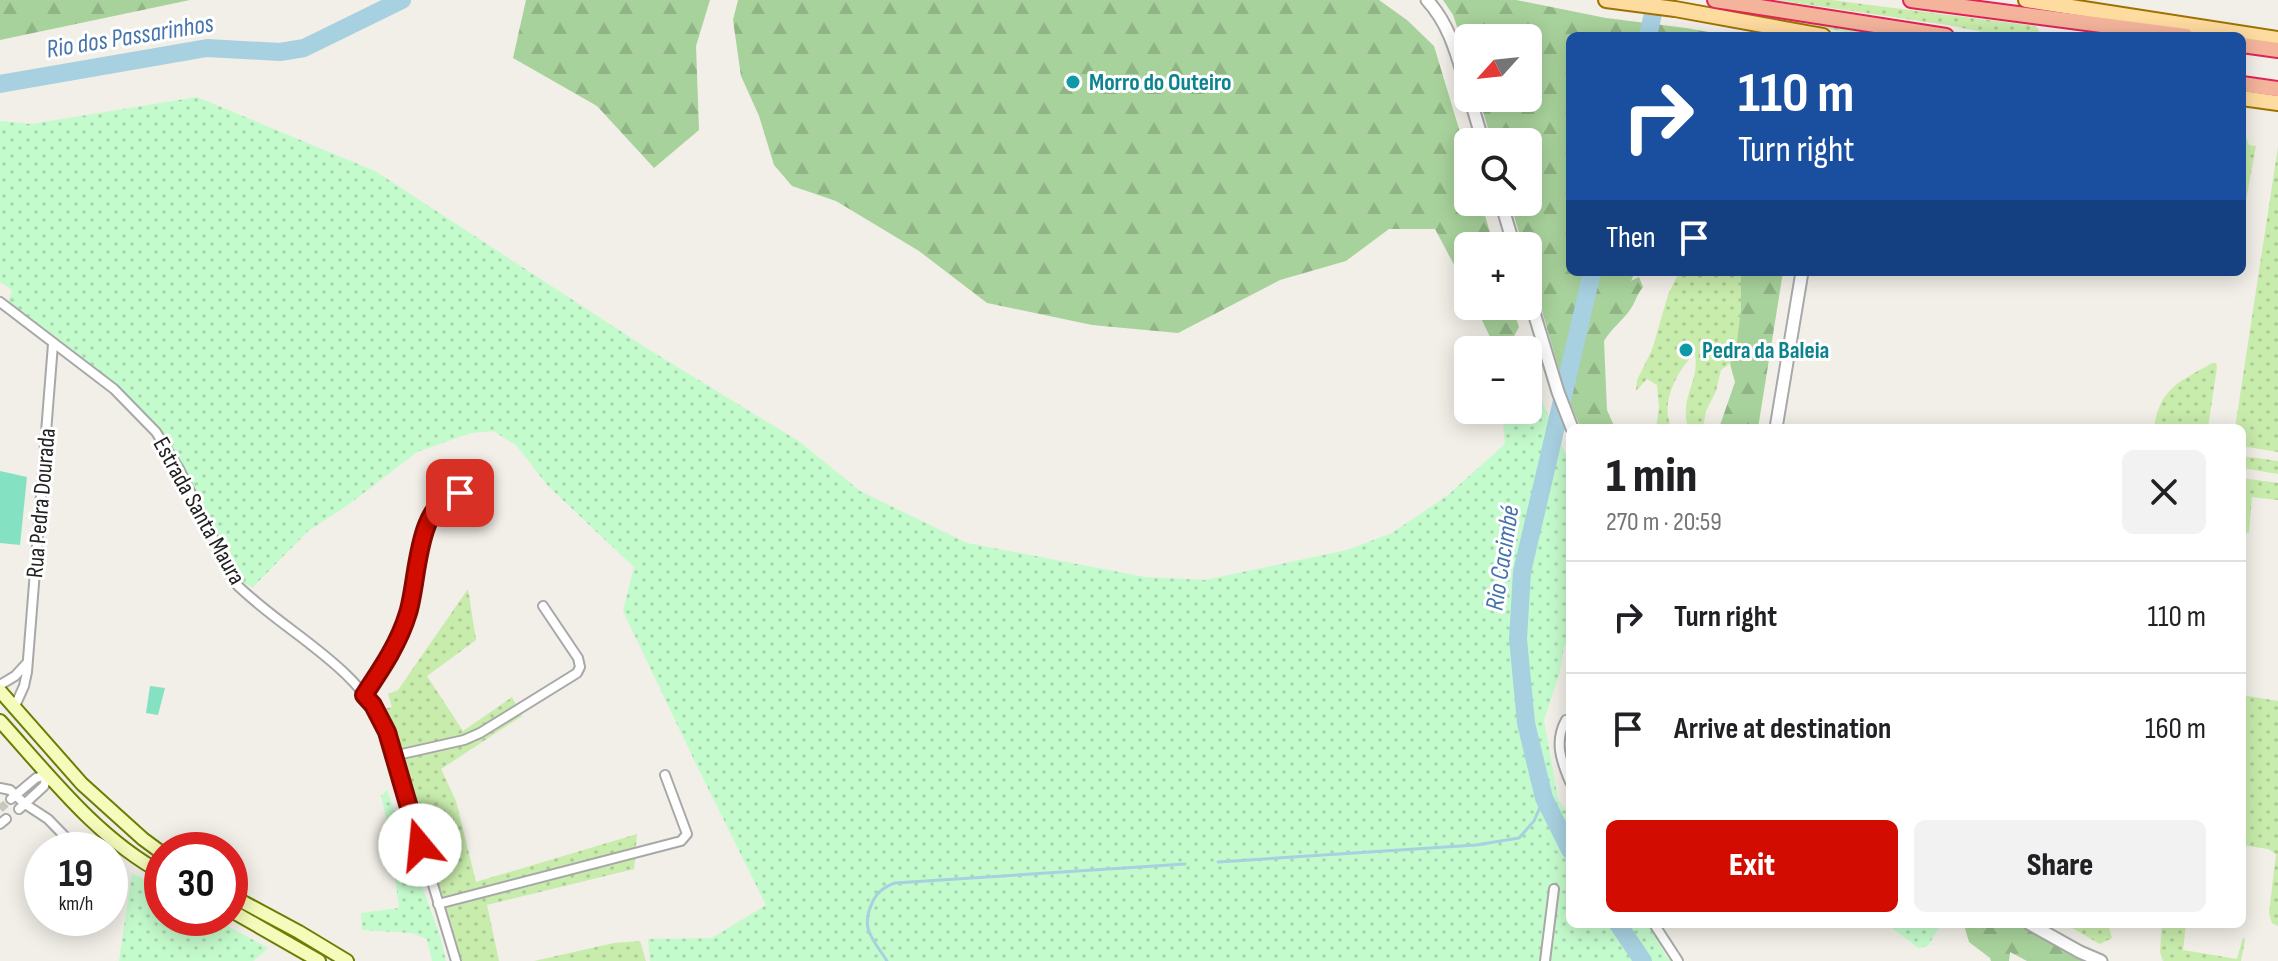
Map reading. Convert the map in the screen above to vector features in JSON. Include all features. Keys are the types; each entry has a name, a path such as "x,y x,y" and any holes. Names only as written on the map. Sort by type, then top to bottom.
{"highway":[{"path":"1715,0 1920,32"},
{"path":"1911,0 2159,32"},
{"path":"2246,46 2278,50"},
{"path":"2246,85 2278,89"}],"main road":[{"path":"1606,0 1801,32"},
{"path":"2026,0 2233,32"},
{"path":"2246,34 2278,39"},
{"path":"2246,99 2278,103"},
{"path":"0,688 82,784 144,840"},
{"path":"0,721 109,836 144,862"},
{"path":"40,737 48,774"},
{"path":"48,774 82,784"},
{"path":"248,905 347,961"},
{"path":"248,920 319,961"}],"street":[{"path":"1427,0 1444,22 1454,46"},
{"path":"1777,424 1801,276"},
{"name":"Estrada Santa Maura","path":"0,302 114,389 156,432 179,469 235,583 321,652 364,695 380,717 456,961"},
{"path":"1536,320 1570,424"},
{"name":"Rua Pedra Dourada","path":"15,706 26,681 53,344"},
{"path":"364,695 385,664 409,611 421,545 436,508 451,495 460,493 474,497"},
{"path":"393,756 464,740 480,733 577,673 580,667 578,658 543,606"},
{"path":"0,688 27,662"},
{"path":"1566,720 1559,731 1558,743 1566,770"},
{"path":"0,799 48,774"},
{"path":"22,806 44,786 48,774"},
{"path":"438,904 681,841 687,834 665,775"},
{"path":"0,788 13,794 22,806 48,819 61,832"},
{"path":"1545,961 1554,889"},
{"path":"1657,928 1678,961"},
{"path":"2037,928 2101,961"}],"green space":[{"path":"0,0 190,0 0,40"},
{"path":"526,0 710,0 696,46 699,130 654,168 597,106 513,58"},
{"path":"738,0 1379,0 1407,20 1434,46 1459,128 1454,128 1454,216 1485,216 1490,232 1454,232 1454,265 1435,229 1389,229 1346,261 1280,280 1178,333 1092,325 987,303 919,251 836,201 792,186 774,165 759,116 741,76 733,20"},
{"path":"1443,0 1516,0 1606,18 1708,32 1566,32 1566,276 1633,276 1631,281 1639,277 1643,287 1630,310 1604,341 1607,410 1613,424 1579,424 1567,397 1542,311 1542,232 1519,232 1514,216 1542,216 1542,128 1488,128 1483,112 1542,112 1542,24 1456,24"},
{"path":"1776,0 1831,0 2036,26 2040,32 1982,32"},
{"path":"1678,2 1883,32 1845,32"},
{"path":"197,97 375,171 648,349 800,442 860,491 967,543 1145,577 1205,580 1347,550 1392,533 1448,495 1505,444 1503,424 1542,424 1542,401 1566,455 1566,646 1544,720 1558,799 1566,810 1566,928 1651,928 1671,961 650,961 648,939 712,938 766,905 623,611 634,567 548,486 516,445 493,431 471,433 417,452 348,505 308,531 253,587 241,582 200,499 154,423 87,363 7,306 12,290 0,282 0,121 31,124"},
{"path":"2246,137 2249,145 2256,146 2246,200"},
{"path":"2278,147 2278,452 2246,447 2246,424 2236,424"},
{"path":"1677,276 1741,276 1737,344 1731,362 1721,370 1704,424 1687,424 1686,417 1695,373 1695,354 1672,388 1668,409 1671,424 1657,424 1657,385 1647,379 1636,391 1637,380 1652,350 1668,295"},
{"path":"1741,276 1782,276 1759,424 1720,424 1735,382 1730,364 1737,342"},
{"path":"1482,320 1517,320 1519,327 1514,336 1490,336"},
{"path":"2216,363 2209,424 2155,424 2161,403 2181,381"},
{"path":"2246,457 2278,461 2278,474 2246,469"},
{"path":"0,471 27,477 20,545 0,543"},
{"path":"2246,479 2278,483 2278,500 2252,497 2249,533 2246,533"},
{"path":"468,589 476,640 427,676 463,731 512,697 522,716 441,769 456,801 476,882 637,834 634,869 487,905 499,961 459,961 384,709 392,707 388,694 398,690"},
{"path":"150,686 165,688 158,715 146,713"},
{"path":"2246,696 2278,701 2278,926 2272,923 2269,913 2276,854 2268,849 2246,846"},
{"path":"387,790 440,936 446,961 432,961 427,939 412,933 362,930 361,913 399,908 389,829 381,796"},
{"path":"132,873 144,880 144,936 246,936 268,948 253,961 119,961 123,936 128,936"},
{"path":"1892,928 1939,928 1928,946 1918,948"},
{"path":"1965,928 2032,928 2087,961 2027,961 2010,952 2009,961 1991,961 1969,942"},
{"path":"2072,928 2109,928 2112,938 2100,944"},
{"path":"2162,928 2186,928 2183,950 2237,959 2243,937 2245,940 2241,961 2163,961 2160,952"},
{"path":"640,941 646,961 534,961 614,943"}],"waterway":[{"name":"Rio dos Passarinhos","path":"0,84 207,48 280,52 304,48 402,0"},
{"name":"Rio Cacimbé","path":"1649,32 1656,0"},
{"name":"Rio Cacimbé","path":"1566,842 1544,798 1526,723 1518,639 1522,572 1591,276"},
{"path":"1218,862 1476,845 1519,838 1534,821 1544,798"},
{"path":"887,961 870,934 867,920 876,896 895,883 1185,864"},
{"name":"Rio Cacimbé","path":"1621,928 1643,961"}],"tunnel":[{"path":"0,809 11,799"}],"place":[{"name":"Morro do Outeiro","path":"1073,82"},
{"name":"Pedra da Baleia","path":"1686,350"}],"route":[{"path":"420,845 387,732 364,695 385,664 409,611 421,545 430,519 443,500 460,493"}]}
